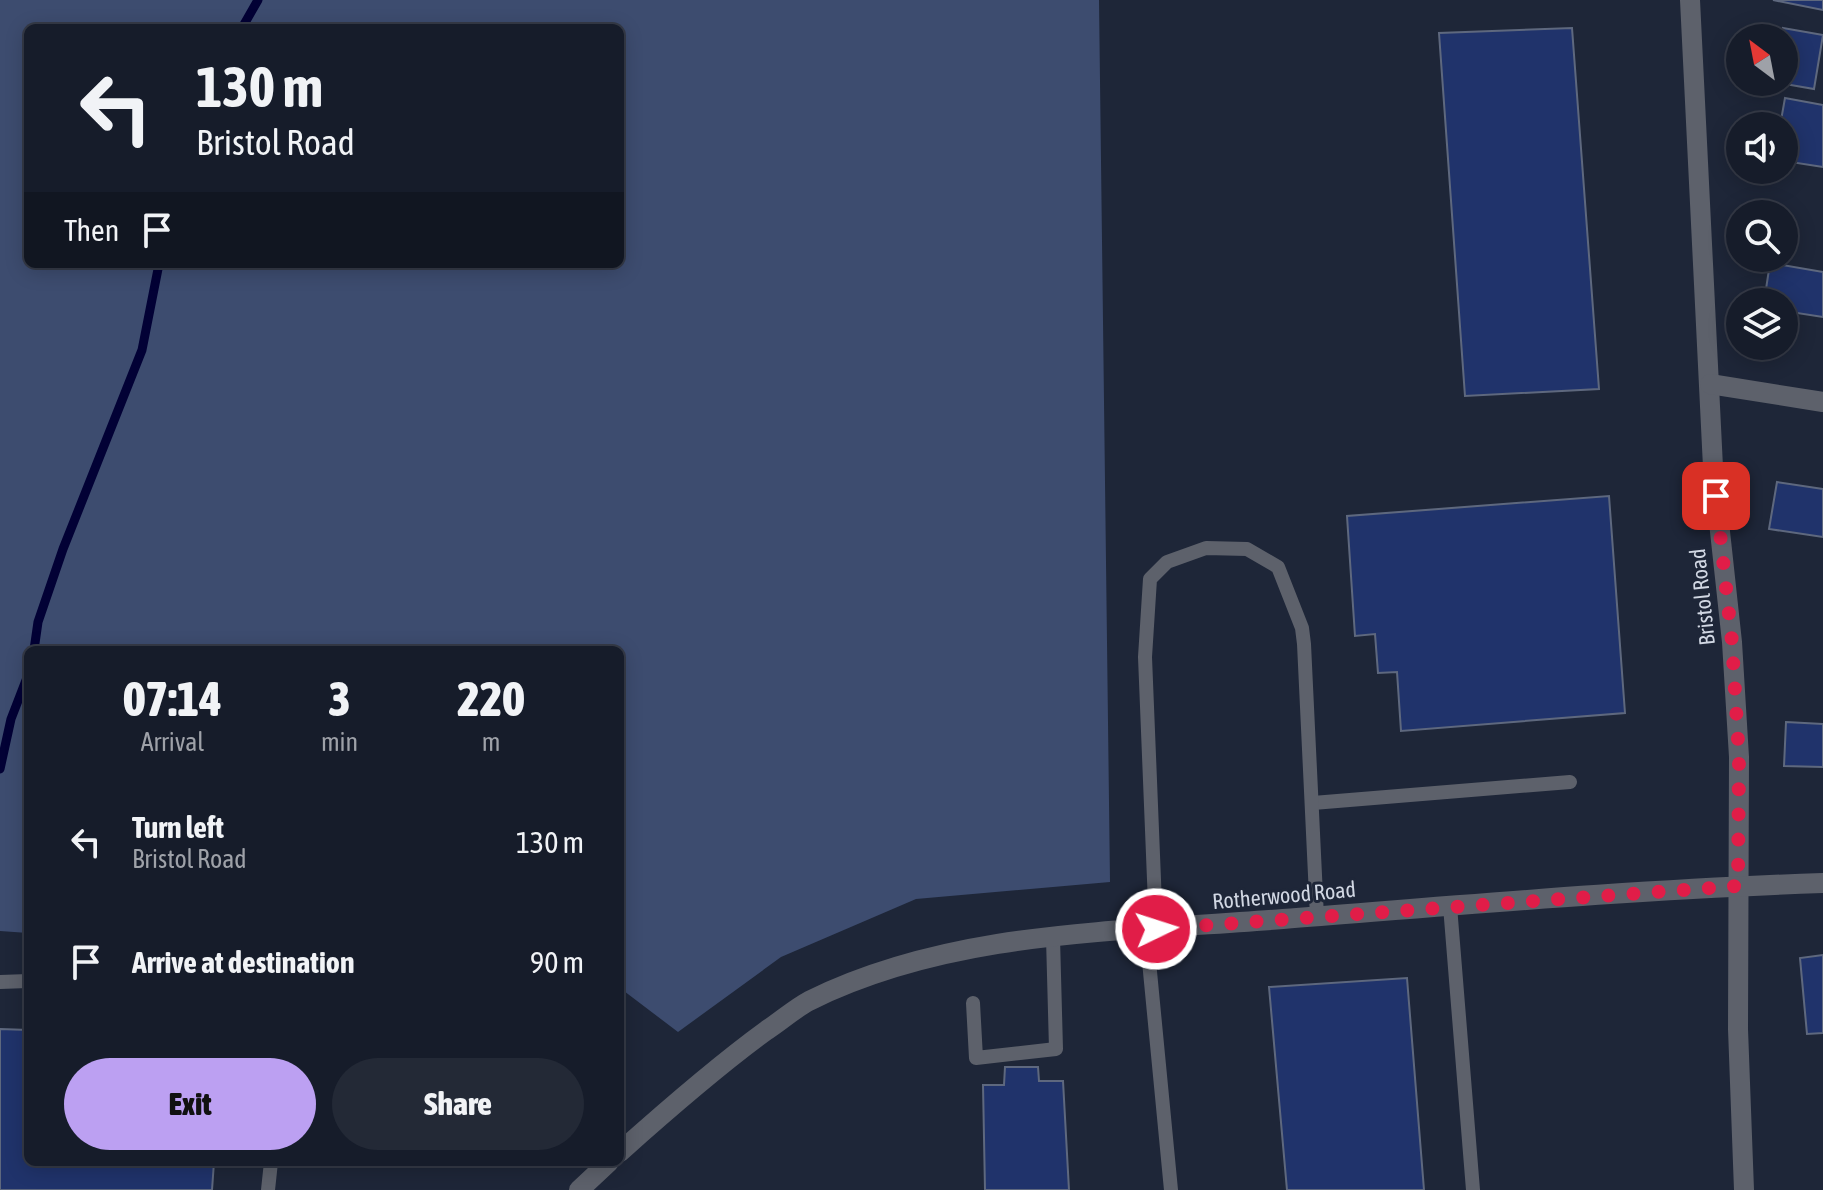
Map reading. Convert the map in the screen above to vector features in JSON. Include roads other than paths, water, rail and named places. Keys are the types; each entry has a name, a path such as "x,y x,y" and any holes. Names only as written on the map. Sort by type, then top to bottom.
{"street":[{"name":"Bristol Road","path":"1690,0 1713,467 1732,642 1739,757 1738,1029 1744,1190"},
{"path":"1710,384 1823,402"},
{"name":"Rotherwood Road","path":"624,1149 742,1048 806,1003 878,972 947,954 1053,938 1151,930 1450,906 1823,883"},
{"path":"579,1190 605,1166"}],"lane":[{"path":"1171,1190 1151,930 1145,657 1150,579 1167,562 1206,548 1247,549 1278,567 1302,628 1304,644 1317,917"},
{"path":"1313,803 1570,782"},
{"path":"1450,906 1473,1190"},
{"path":"973,1003 976,1058 1056,1049 1053,938"},
{"path":"0,982 24,981"},
{"path":"268,1190 271,1166"}],"waterway":[{"path":"244,24 258,0"},
{"path":"35,646 38,622 63,549 142,350 158,268"},
{"path":"0,769 11,719 24,685"}]}
